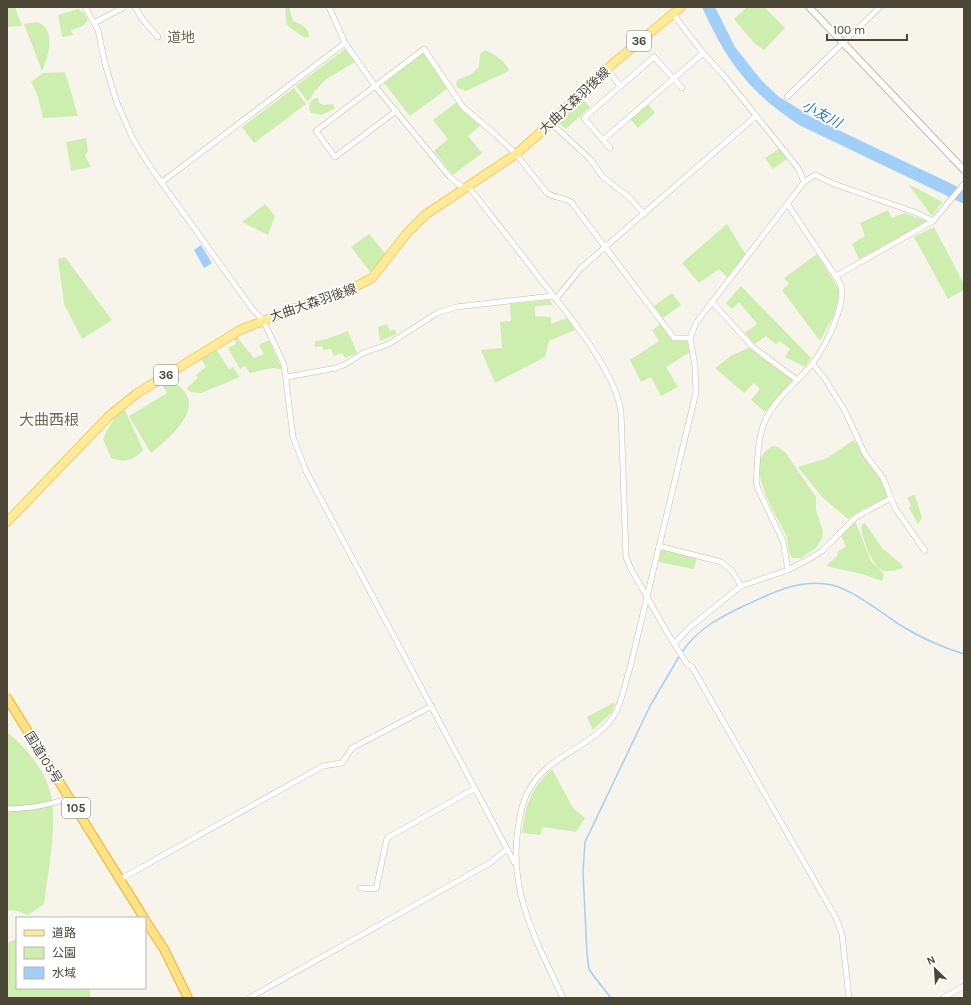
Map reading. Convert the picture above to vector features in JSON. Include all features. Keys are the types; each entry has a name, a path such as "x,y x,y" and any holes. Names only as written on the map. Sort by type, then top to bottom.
{"highway":[{"name":"国道105号","path":"7,700 70,798 143,917"},
{"name":"国道105号","path":"146,922 164,949 188,998"}],"main road":[{"name":"大曲大森羽後線","path":"7,522 80,445 122,404 226,338 263,320 340,295 363,284 382,267 407,233 425,215 516,154 606,69 681,7"}],"street":[{"path":"85,7 98,30 105,64 117,103 133,139 248,303 263,320 284,364 287,377 293,437 306,471 432,706 474,789 515,863"},
{"path":"94,24 124,7"},
{"path":"135,7 143,20 158,37"},
{"path":"329,7 345,43 375,86 450,177 465,187 555,297 579,328 612,384 619,400 625,550 631,569 674,644 687,664 692,667 836,918 842,934 849,998"},
{"path":"808,7 964,170"},
{"path":"787,97 880,7"},
{"path":"673,14 703,53 725,77 798,168 804,182"},
{"path":"162,182 345,43"},
{"path":"396,110 335,157 316,131 424,49 463,107 516,154 547,193 551,196 566,199 571,202 674,338 690,338"},
{"path":"603,140 703,53"},
{"path":"610,148 584,118 654,57 682,88"},
{"path":"606,69 620,86"},
{"path":"287,377 336,368 346,364 364,353 389,344 437,313 456,307 555,297 581,268 756,116"},
{"path":"551,122 590,159 603,177 630,198 644,214"},
{"path":"563,998 534,934 517,884 515,863 521,807 531,785 549,767 603,728 616,712 630,668 696,392 696,366 690,338 696,322 788,206 804,182 818,175 834,184 917,213 933,222"},
{"path":"836,276 933,222 964,184"},
{"path":"788,206 836,276 842,288 842,301 826,339 813,364 780,398 765,420 761,432 756,481 758,489 783,541 788,570"},
{"path":"712,302 753,347 798,380"},
{"path":"813,364 825,379 844,412 865,454 884,478 896,508 924,551"},
{"path":"674,644 688,628 713,607 742,586 788,570 818,554 856,517 891,498"},
{"path":"659,546 721,562 732,572 742,586"},
{"path":"119,880 323,766 342,763 352,748 432,706"},
{"path":"360,888 376,889 387,838 474,789"},
{"path":"7,810 41,807 70,798"},
{"path":"249,998 490,863 507,849"},
{"path":"943,998 964,986"}],"green space":[{"path":"7,7 15,7 22,26 7,27"},
{"path":"285,7 289,7 293,21 302,25 308,31 309,37 305,38 289,27 286,23"},
{"path":"747,7 764,7 785,28 764,50 754,43 734,19"},
{"path":"78,9 84,13 88,20 83,26 71,30 73,35 62,37 58,15"},
{"path":"38,22 44,26 49,38 47,59 42,71 24,24"},
{"path":"345,49 355,62 325,80 308,102 296,86"},
{"path":"485,50 492,53 503,62 509,71 466,91 458,88 456,84 457,80 470,75 479,67 480,54"},
{"path":"424,53 447,89 410,116 384,83"},
{"path":"65,72 78,116 43,118 37,94 31,82 43,73"},
{"path":"294,88 306,104 254,143 242,127"},
{"path":"315,98 318,98 319,103 324,105 333,104 335,108 322,115 311,113 309,109 310,102"},
{"path":"583,100 590,107 566,129 559,123"},
{"path":"457,102 461,108 481,125 468,136 482,153 453,175 434,151 448,139 433,120"},
{"path":"648,104 655,113 638,128 630,119"},
{"path":"86,138 88,151 85,155 91,167 71,171 66,142"},
{"path":"780,148 787,159 773,169 765,158"},
{"path":"908,184 942,202 932,216"},
{"path":"265,204 275,216 268,235 242,222"},
{"path":"888,210 892,218 904,213 929,222 859,259 852,244 865,236 860,223"},
{"path":"727,224 746,255 728,278 719,269 699,283 682,263"},
{"path":"934,227 964,284 964,290 948,299 914,237"},
{"path":"369,234 386,254 370,272 351,247"},
{"path":"817,254 840,291 834,315 820,341 782,290 789,284 784,278"},
{"path":"65,257 112,320 82,339 64,304 58,259"},
{"path":"741,286 811,358 805,367 785,357 790,349 780,341 776,344 766,336 755,344 745,333 757,324 739,302 732,309 726,303"},
{"path":"672,293 681,305 663,318 654,306"},
{"path":"550,300 553,305 535,306 535,316 551,317 551,324 567,318 575,330 549,341 545,357 495,383 481,350 502,348 500,322 511,321 510,304"},
{"path":"387,324 390,331 394,329 397,334 380,341 378,327"},
{"path":"661,324 672,339 687,341 690,352 666,367 678,387 661,396 651,377 641,382 630,360 659,341 652,330"},
{"path":"348,331 357,353 345,358 342,353 334,356 331,349 323,350 322,346 315,347 315,341 327,339"},
{"path":"237,337 254,358 264,354 259,345 269,340 282,369 272,368 250,373 245,366 240,369 228,348 236,344 234,339"},
{"path":"750,347 795,379 765,412 751,400 760,389 754,383 744,393 715,368 731,356"},
{"path":"215,348 229,369 233,367 240,377 201,393 190,392 187,388 198,378 196,375 206,367 200,357"},
{"path":"168,377 185,392 189,405 183,421 177,429 151,453 129,416 167,393 161,382"},
{"path":"125,410 143,450 128,460 116,460 111,458 103,439 109,426 115,418"},
{"path":"854,440 880,478 888,497 863,509 848,519 823,498 798,467 827,458"},
{"path":"774,446 785,452 816,497 816,510 823,531 822,538 816,548 801,558 792,558 790,556 786,535 763,488 760,475 760,463 764,453"},
{"path":"915,495 922,518 918,524 909,508 911,506 907,497"},
{"path":"855,521 871,561 884,574 882,581 862,574 826,566 838,555 837,552 846,546 841,536"},
{"path":"865,523 882,548 901,564 903,568 886,571 881,570 878,567 870,556 864,541 861,528 862,524"},
{"path":"661,550 697,557 694,569 659,562"},
{"path":"615,702 612,712 593,730 587,717"},
{"path":"7,732 25,749 41,770 48,785 53,812 52,843 44,904 28,915 14,910 7,911"},
{"path":"552,769 573,808 585,818 576,832 543,827 540,835 522,833 525,813 530,798 539,784"},
{"path":"16,939 16,989 89,989 91,998 7,998 7,943"}],"water":[{"path":"702,7 715,7 735,47 762,81 778,96 813,118 954,185 964,191 964,204 799,125 781,112 752,87 730,60"},
{"path":"201,245 212,263 204,268 194,250"}],"waterway":[{"path":"682,652 703,629 738,609 788,587 810,583 821,583 832,585 849,592 916,634 939,645 964,654"},
{"path":"611,998 589,969 583,872 585,842 650,706 680,655"}],"district":[{"name":"道地","path":"181,37"},
{"name":"大曲西根","path":"49,420"}],"water label":[{"name":"小友川","path":"822,114"}]}
